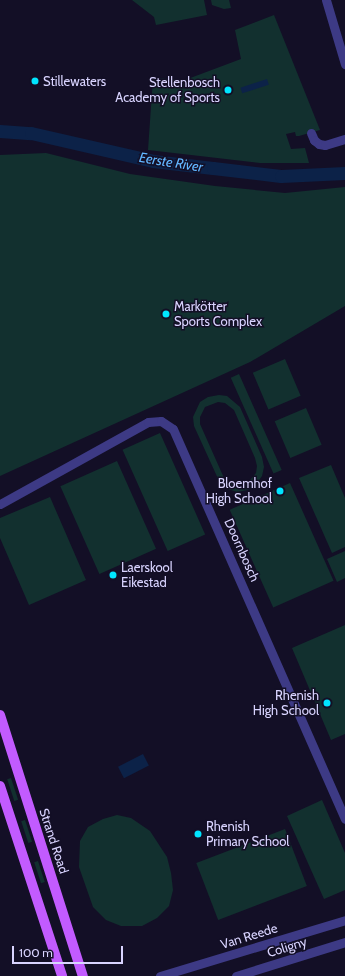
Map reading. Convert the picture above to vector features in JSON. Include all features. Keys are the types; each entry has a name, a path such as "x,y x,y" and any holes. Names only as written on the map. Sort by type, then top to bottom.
{"main road":[{"name":"Strand Road","path":"0,715 83,976"},
{"path":"0,786 62,976"}],"street":[{"path":"326,0 345,64"},
{"path":"311,133 314,140 319,144 345,139"},
{"name":"Doornbosch","path":"0,504 148,422 161,421 174,429 345,820"},
{"name":"Van Reede","path":"166,975 191,972 345,920"},
{"name":"Coligny","path":"236,976 345,942"}],"green space":[{"path":"132,0 204,0 207,15 156,25 154,17"},
{"path":"211,0 229,0 231,8 224,9 212,5"},
{"name":"Stellenbosch Academy of Sports","path":"274,15 320,130 299,136 296,136 295,132 286,134 291,149 305,148 309,163 260,163 148,150 153,78 185,80 241,59 235,30"},
{"name":"Markötter Sports Complex","path":"46,153 130,174 215,186 285,193 345,187 345,306 250,362 0,476 0,155"},
{"path":"285,359 301,396 268,409 253,373"},
{"path":"239,374 282,470 273,474 231,378"},
{"path":"219,395 227,396 240,407 262,457 264,467 262,476 257,483 248,490 237,492 228,489 220,483 194,426 193,417 200,402 208,397","holes":["218,402 225,403 234,410 257,466 256,473 251,479 246,483 238,485 231,483 224,478 200,424 200,417 205,407"]},
{"path":"306,408 322,445 290,458 275,421"},
{"path":"160,433 205,534 168,551 123,450"},
{"path":"117,461 156,549 99,574 60,486"},
{"path":"331,465 345,498 345,547 332,553 299,478"},
{"path":"290,483 334,581 273,608 230,510"},
{"path":"50,497 86,580 29,605 0,538 0,518"},
{"path":"345,551 345,578 337,582 327,559"},
{"path":"345,625 345,734 331,740 292,648"},
{"path":"11,778 18,800 14,801 7,779"},
{"path":"322,800 345,853 345,890 324,899 287,816"},
{"path":"117,815 131,818 150,831 167,857 171,873 173,890 169,906 157,918 142,926 121,926 106,920 93,907 79,867 80,841 88,827 103,819"},
{"path":"25,820 32,842 28,843 21,821"},
{"path":"285,829 307,886 218,920 196,863"},
{"path":"38,861 45,882 41,883 34,862"}],"water":[{"path":"267,79 269,85 242,93 240,88"},
{"path":"143,754 149,766 124,778 118,767"}],"waterway":[{"name":"Eerste River","path":"0,131 31,133 153,161 281,176 345,173"}],"place":[{"name":"Stillewaters","path":"35,81"},
{"name":"Stellenbosch Academy of Sports","path":"228,90"},
{"name":"Markötter Sports Complex","path":"166,314"},
{"name":"Bloemhof High School","path":"280,491"},
{"name":"Laerskool Eikestad","path":"113,575"},
{"name":"Rhenish High School","path":"327,703"},
{"name":"Rhenish Primary School","path":"198,834"}]}
